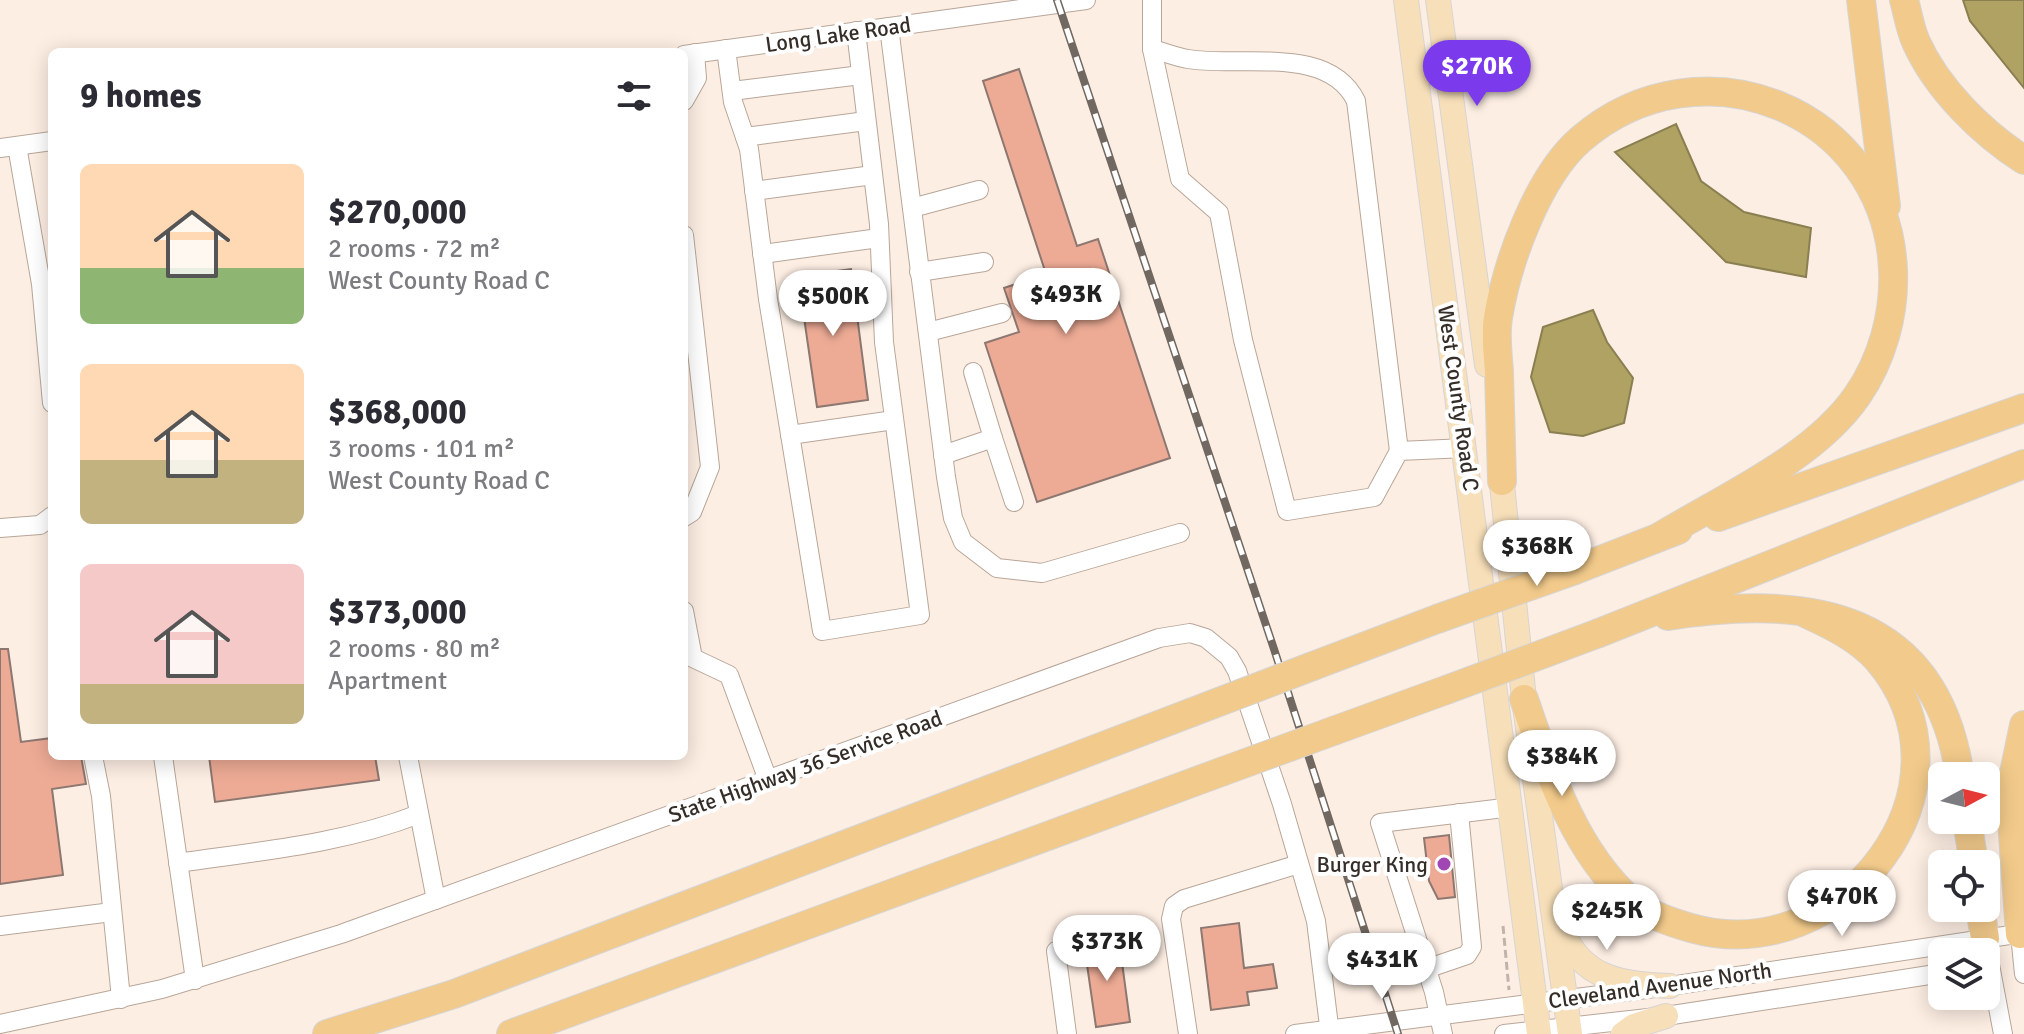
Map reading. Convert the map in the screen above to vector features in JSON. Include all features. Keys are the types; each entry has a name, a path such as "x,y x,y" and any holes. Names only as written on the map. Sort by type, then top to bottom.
{"highway":[{"path":"1661,536 1818,439 1848,407 1872,371 1883,344 1894,283 1892,248 1861,0"},
{"path":"1904,0 1915,41 1931,68 1981,127 2024,160"},
{"path":"1502,481 1497,321 1506,282 1536,205 1561,160 1601,123 1652,99 1684,92 1740,93 1769,101 1817,126 1854,162 1883,215 1892,248"},
{"path":"327,1034 454,994 1437,619 2024,408"},
{"path":"511,1034 1610,629 2024,464"},
{"path":"1610,629 1763,606 1844,620 1868,630 1906,656 1923,675 1949,720 1957,762"},
{"path":"1524,699 1581,841 1632,902 1675,924 1701,931 1728,935 1778,930 1828,909 1869,875 1898,833 1912,785 1912,735 1902,700 1891,679 1860,643 1807,614"},
{"path":"2023,953 2010,792 2024,725"},
{"path":"1982,922 1985,938"}],"main road":[{"name":"West County Road C","path":"1406,0 1539,1033"},
{"name":"West County Road C","path":"1438,0 1502,481 1524,699 1570,1032"},
{"path":"1553,905 1569,946 1592,972 1628,984 1670,986"},
{"path":"1623,1034 1634,1026 1666,1016"}],"street":[{"name":"Long Lake Road","path":"689,54 1086,0"},
{"path":"1152,0 1152,49 1180,179 1219,213 1243,340 1287,511 1374,497 1399,451 1356,101 1349,86 1312,65 1188,59 1152,49"},
{"path":"889,27 943,455 953,518 963,542 997,568 1042,573 1180,533"},
{"path":"726,49 754,191 822,631 920,615 884,342 879,238 856,31"},
{"path":"688,94 697,78 689,54"},
{"path":"732,91 861,75"},
{"path":"745,137 866,121"},
{"path":"48,142 9,147 41,284 48,360"},
{"path":"754,191 873,175"},
{"path":"912,208 979,190"},
{"path":"762,254 879,238"},
{"path":"919,272 984,262"},
{"path":"688,271 710,467 692,512 688,514"},
{"path":"928,332 1002,313"},
{"path":"973,372 1014,502"},
{"path":"790,435 894,420"},
{"path":"943,455 993,438"},
{"path":"1399,451 1466,448"},
{"path":"0,528 48,519"},
{"path":"688,632 693,658 729,675 768,780"},
{"name":"State Highway 36 Service Road","path":"0,1024 195,980 436,900 1159,638 1190,633 1219,646 1237,671 1316,921 1330,1032"},
{"path":"94,760 101,796 121,999"},
{"path":"164,760 195,980"},
{"path":"409,760 436,900"},
{"path":"1443,1034 1440,1014 1380,823 1512,807"},
{"path":"1426,969 1467,955 1472,947 1459,813"},
{"path":"178,863 315,844 373,832 419,814"},
{"path":"1188,1034 1171,919 1174,906 1184,899 1299,864"},
{"path":"0,926 112,912"},
{"name":"Cleveland Avenue North","path":"2000,944 2023,953"},
{"name":"Cleveland Avenue North","path":"1295,1034 1330,1032 1440,1014 1670,986 1928,947"},
{"path":"1056,951 1067,1034"},
{"path":"2000,962 2023,953"},
{"name":"Cleveland Avenue North","path":"1504,1034 1570,1032 1928,975"},
{"path":"1998,1010 2003,1034"}],"shaded area":[{"path":"1963,0 2024,0 2024,88 1970,21"},
{"path":"1676,124 1701,181 1744,212 1811,228 1806,277 1726,262 1615,152"},
{"path":"1593,310 1607,342 1633,378 1624,423 1583,436 1550,432 1531,377 1543,327"}],"building":[{"path":"1019,69 1077,246 1098,239 1170,458 1037,502 985,343 1019,332 1004,288 1046,274 983,81"},
{"path":"851,269 868,400 817,407 798,276"},
{"path":"0,649 8,649 21,742 48,739 48,760 82,760 86,784 52,789 63,875 0,884"},
{"path":"210,760 376,760 379,780 215,802"},
{"name":"Burger King","path":"1449,835 1455,897 1438,899 1429,881 1424,838"},
{"path":"1239,923 1244,968 1273,964 1277,988 1247,992 1249,1005 1211,1010 1201,928"},
{"path":"1119,940 1130,1022 1096,1027 1084,944"}],"railway":[{"path":"1057,0 1274,649 1398,1034"}],"place":[{"name":"Burger King","path":"1444,864"}]}
